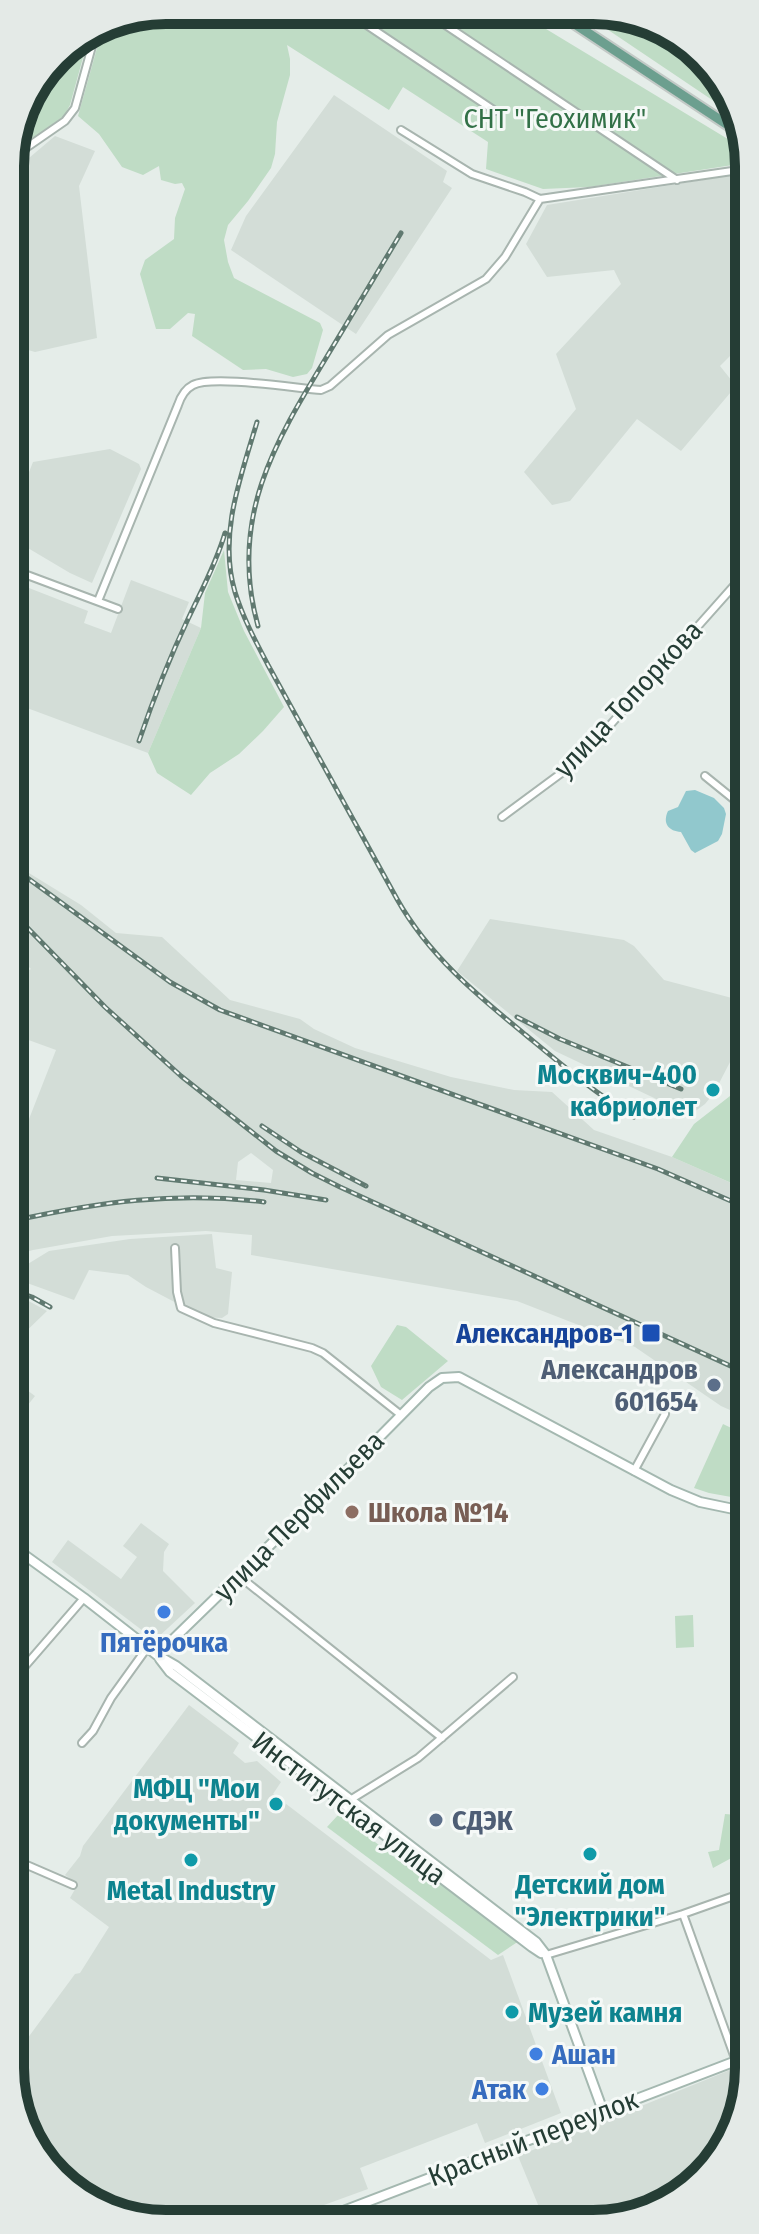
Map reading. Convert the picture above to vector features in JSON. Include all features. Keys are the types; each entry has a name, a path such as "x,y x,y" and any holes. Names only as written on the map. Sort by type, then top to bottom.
{"main road":[{"path":"575,24 729,125"},
{"name":"улица Перфильева","path":"157,1655 429,1387 442,1378 459,1377 634,1471"},
{"path":"634,1471 700,1502 735,1509"},
{"name":"Институтская улица","path":"24,1555 147,1648 176,1666 257,1734 536,1942 546,1955 603,2111"},
{"name":"Красный переулок","path":"346,2210 735,2061"}],"street":[{"path":"365,24 495,111"},
{"path":"444,24 677,180"},
{"path":"25,148 65,121 75,108 92,45"},
{"path":"401,130 472,174 540,199 735,171"},
{"path":"98,601 183,393 193,385 218,380 321,390 330,386 388,335 486,279 505,257 540,199"},
{"path":"24,574 118,609"},
{"name":"улица Топоркова","path":"502,817 579,760 735,584"},
{"path":"705,776 735,800"},
{"path":"175,1248 181,1308 214,1323 323,1353 401,1415"},
{"path":"634,1471 665,1414"},
{"path":"239,1576 442,1738"},
{"path":"24,1667 84,1598"},
{"path":"82,1743 147,1648"},
{"path":"348,1803 418,1758 513,1677"},
{"path":"24,1864 73,1885"},
{"path":"546,1955 735,1896"},
{"path":"683,1914 735,2058"}],"shaded area":[{"path":"334,95 447,171 443,182 452,188 356,334 231,250 246,216"},
{"path":"55,136 95,151 79,186 97,338 35,352 24,349 24,162"},
{"path":"735,175 735,351 720,366 735,387 681,451 637,419 570,501 552,505 524,472 576,409 556,354 621,284 614,270 547,277 526,244 547,205"},
{"path":"110,449 139,464 141,469 92,583 24,546 24,485 33,462"},
{"path":"131,580 189,602 182,619 201,628 148,753 24,707 24,586 88,611 84,623 111,633"},
{"path":"24,870 81,905 116,933 162,937 230,1000 300,1019 355,1048 451,1077 514,1090 552,1092 594,1130 672,1157 735,1185 735,1412 721,1406 635,1347 517,1301 251,1255 252,1235 206,1231 112,1236 24,1253 24,1136 56,1050 24,1038 24,973 31,969 24,962","holes":["251,1153 273,1170 271,1183 236,1180 238,1162"]},
{"path":"490,919 624,940 634,946 664,980 735,999 735,1052 714,1093 690,1115 555,1051 457,971"},
{"path":"212,1234 216,1268 232,1272 228,1314 222,1318 203,1317 128,1275 89,1270 74,1300 24,1282 24,1266 49,1251 130,1239"},
{"path":"24,1299 47,1311 24,1333"},
{"path":"24,1388 35,1396 24,1410"},
{"path":"141,1523 169,1544 164,1552 163,1571 195,1603 155,1640 52,1562 68,1540 121,1579 137,1557 123,1546"},
{"path":"189,1705 239,1743 233,1753 245,1763 257,1761 281,1782 273,1794 491,1960 503,1955 561,2113 485,2143 477,2123 360,2168 368,2189 310,2210 157,2210 129,2205 95,2191 66,2168 43,2139 32,2114 24,2077 24,2043 75,1974 80,1973 109,1927 70,1898 78,1884 65,1875 80,1856 83,1846"},
{"path":"730,2070 734,2082 730,2105 711,2147 687,2175 647,2199 602,2210 540,2210 518,2156"}],"green space":[{"name":"СНТ \"Геохимик\"","path":"166,24 538,24 733,142 735,165 589,187 543,189 486,169 488,142 403,87 389,110 287,45 290,75 277,122 271,168 228,225 224,240 234,278 320,323 323,330 312,368 307,374 293,377 266,369 243,370 192,336 195,314 188,313 170,329 156,329 140,274 145,260 174,239 175,218 185,189 182,183 161,180 159,166 143,175 122,167 99,134 78,116 99,41 138,27"},
{"path":"600,24 639,32 679,53 706,80 721,106"},
{"path":"85,49 70,105 64,116 26,143 35,112 48,87 72,59"},
{"path":"224,550 228,592 244,631 284,707 239,754 210,773 191,795 157,773 148,753 201,628 205,593"},
{"path":"735,1085 735,1185 672,1157 694,1124 730,1096"},
{"path":"397,1325 406,1327 448,1361 402,1400 381,1387 371,1366"},
{"path":"723,1424 735,1430 735,1498 694,1488"},
{"path":"693,1615 694,1647 676,1648 675,1616"},
{"path":"339,1814 402,1863 411,1859 519,1941 498,1955 327,1827"},
{"path":"725,1814 735,1815 735,1856 713,1868 708,1852 719,1850"}],"water":[{"path":"695,790 714,798 726,814 718,841 695,853 681,832 670,828 666,820 668,811 678,807 686,791"}],"railway":[{"path":"258,626 250,587 249,550 253,516 262,482 291,418 401,233"},
{"path":"257,422 234,506 229,549 230,571 238,602 268,665 397,899 424,939 455,974 490,1005 579,1078 634,1117"},
{"path":"139,741 168,664 225,533"},
{"path":"24,875 170,982 220,1010 658,1169 735,1203"},
{"path":"24,924 105,1007 181,1076 276,1151 340,1187 735,1368"},
{"path":"517,1017 560,1039 681,1089"},
{"path":"262,1126 301,1152 366,1186"},
{"path":"157,1178 326,1200"},
{"path":"24,1219 137,1200 199,1198 264,1202"},
{"path":"24,1294 50,1307"}],"place":[{"name":"Москвич-400 кабриолет","path":"713,1090"},
{"name":"Александров-1","path":"651,1333"},
{"name":"Александров 601654","path":"714,1385"},
{"name":"Школа №14","path":"352,1512"},
{"name":"Пятёрочка","path":"164,1612"},
{"name":"МФЦ \"Мои документы\"","path":"276,1804"},
{"name":"СДЭК","path":"436,1820"},
{"name":"Детский дом \"Электрики\"","path":"590,1854"},
{"name":"Metal Industry","path":"191,1860"},
{"name":"Музей камня","path":"512,2012"},
{"name":"Ашан","path":"536,2054"},
{"name":"Атак","path":"542,2089"}]}
